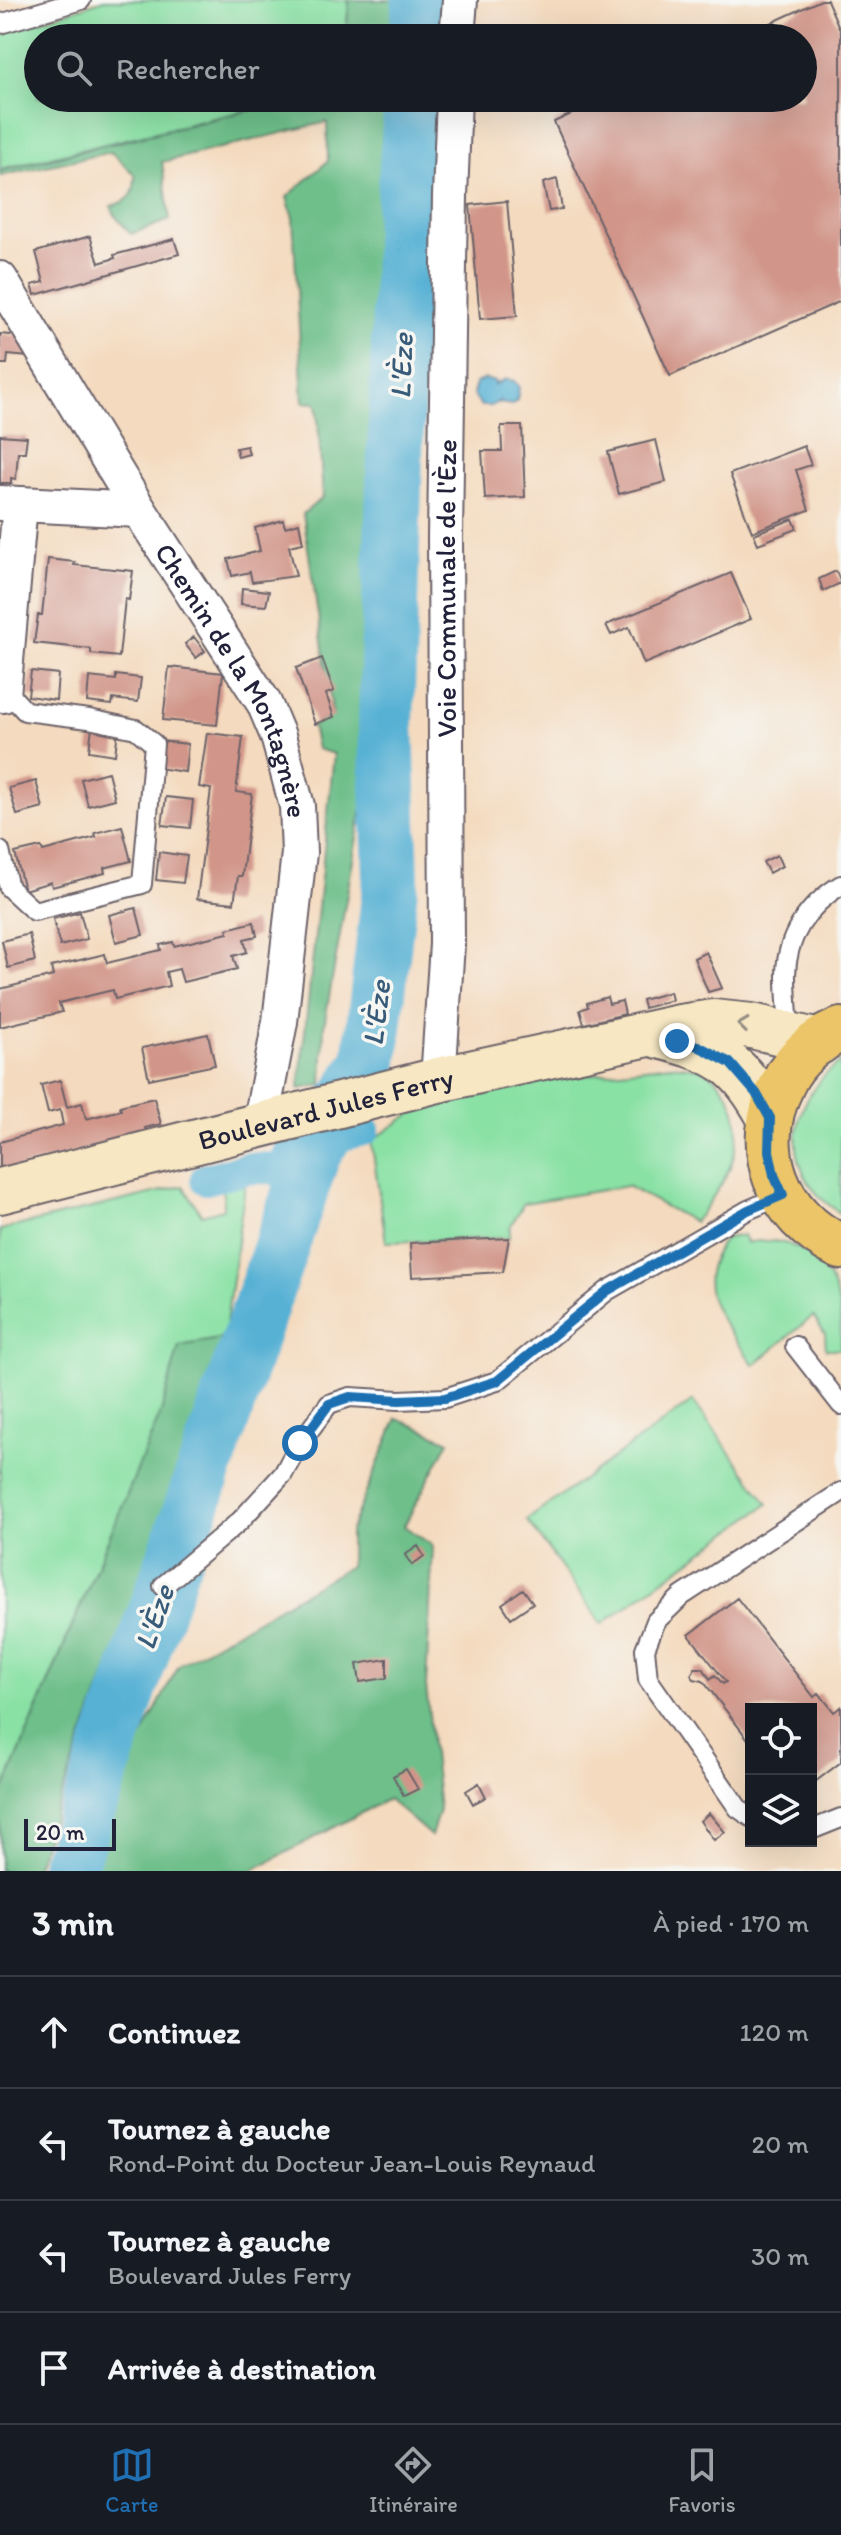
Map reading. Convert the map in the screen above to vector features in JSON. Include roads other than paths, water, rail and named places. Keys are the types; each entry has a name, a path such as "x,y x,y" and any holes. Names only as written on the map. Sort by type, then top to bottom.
{"main road":[{"name":"Boulevard Jules Ferry","path":"0,1191 438,1080 713,1022 816,1035"},
{"name":"Boulevard Jules Ferry","path":"653,1035 698,1046 730,1063 750,1085 770,1118"},
{"path":"816,1035 787,1075 770,1118 769,1151 774,1175 797,1216 811,1230 841,1247"}],"street":[{"path":"458,24 460,0"},
{"name":"Voie Communale de l'Èze","path":"438,1080 447,944 445,537 453,112"},
{"name":"Chemin de la Montagnère","path":"0,279 139,510 264,703 278,736 297,806 299,853 268,1123"},
{"path":"2,691 10,503 139,510"}],"lane":[{"path":"0,24 81,0"},
{"path":"0,851 9,888 34,911 142,884 154,744 136,729 25,711 2,691"},
{"path":"816,1035 789,1005 786,976 791,949 802,919 824,895 841,885"},
{"path":"163,1586 240,1521 283,1474 300,1443 329,1404 350,1397 399,1400 445,1398 497,1381 607,1291 748,1210 783,1195"},
{"path":"795,1346 841,1405"},
{"path":"745,1813 738,1808 648,1679 645,1649 656,1621 682,1596 841,1492"},
{"path":"817,1828 841,1819"}],"water":[{"path":"484,379 495,382 494,385 506,379 514,381 519,388 517,400 512,405 499,401 491,406 481,406 473,394 476,383"}],"waterway":[{"name":"L'Èze","path":"418,24 420,0"},
{"name":"L'Èze","path":"67,1871 313,1154 370,1062 391,879 386,722 403,222 411,112"},
{"path":"206,1179 249,1168 284,1169 291,1147 364,1130"}]}
